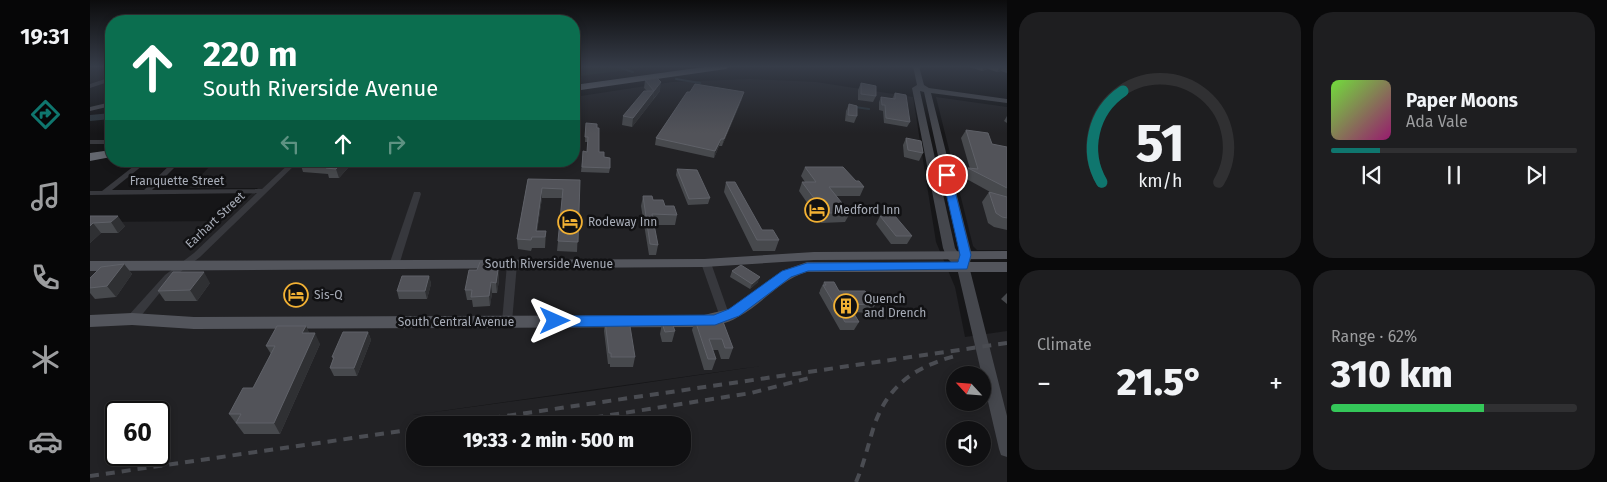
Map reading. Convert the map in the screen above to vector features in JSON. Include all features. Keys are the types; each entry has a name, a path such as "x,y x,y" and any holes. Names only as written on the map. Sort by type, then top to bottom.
{"highway":[{"path":"90,157 105,155"},
{"path":"90,161 105,159"}],"main road":[{"path":"922,89 1007,103"},
{"path":"922,89 933,174 951,255"},
{"path":"922,89 952,199 964,261 1007,449"},
{"path":"90,109 105,106"},
{"path":"933,174 941,181 945,196 952,199"},
{"name":"South Riverside Avenue","path":"90,266 706,263 814,256 951,255 964,261 1007,267"},
{"name":"South Riverside Avenue","path":"807,267 964,261 1007,255"},
{"path":"748,260 766,262 777,267 780,274 778,279"},
{"name":"South Central Avenue","path":"90,321 132,319 194,323 700,321 725,317 734,313 778,279 797,269 807,267"}],"street":[{"path":"90,142 105,142"},
{"path":"104,193 135,167"},
{"path":"146,192 172,167"},
{"name":"Earhart Street","path":"132,319 168,277 180,266 198,255 290,167"},
{"name":"Franquette Street","path":"90,193 265,191"},
{"path":"394,265 417,194"},
{"path":"706,263 725,317"},
{"path":"507,322 512,264"}],"shaded area":[{"path":"630,88 858,88 913,97 936,242 955,287 965,337 1007,331 1007,482 90,482 90,222 221,221 258,188 189,188 209,167 580,167 580,96","holes":["767,365 590,391 413,415"]},
{"path":"936,97 1007,107 1007,250 977,250 973,246"}],"building":[{"path":"692,88 723,88 744,92 724,139 721,139 715,151 656,138 687,92 690,92"},
{"path":"861,88 876,88 876,96 861,94"},
{"path":"644,91 654,91 633,118 623,116"},
{"path":"895,93 906,95 910,122 886,118 885,105 882,105 881,97 895,99"},
{"path":"849,104 857,106 857,116 848,115"},
{"path":"586,123 597,124 597,128 599,128 599,152 604,152 604,157 610,158 610,168 582,167 583,151 587,152 588,137 585,137"},
{"path":"966,130 988,133 992,144 1007,147 1007,188 968,168 978,169"},
{"path":"906,138 921,141 923,153 908,150"},
{"path":"327,167 338,167 336,169"},
{"path":"805,167 843,167 856,181 859,181 864,187 829,187 850,213 825,213 802,182 816,182"},
{"path":"677,169 697,170 710,198 689,199"},
{"name":"Rodeway Inn","path":"528,179 580,180 578,242 558,241 563,189 542,188 536,231 546,231 545,237 532,237 531,240 517,239"},
{"path":"726,182 735,182 762,230 773,230 779,240 757,240"},
{"path":"989,192 1007,197 1007,218 996,213"},
{"path":"643,196 652,196 653,200 663,200 665,206 674,206 677,215 652,214 658,245 650,244"},
{"path":"90,216 118,216 111,222 93,223 90,226"},
{"path":"880,216 895,216 912,236 896,236"},
{"path":"480,262 490,262 490,268 498,270 496,283 491,282 489,296 471,297 472,290 465,290 469,270 477,270"},
{"path":"124,264 107,286 90,288 90,278 101,267"},
{"path":"741,265 760,277 752,284 732,271"},
{"path":"173,272 204,272 190,290 158,291"},
{"path":"402,276 429,276 425,291 397,291"},
{"path":"824,282 834,282 839,291 865,291 875,305 848,304 859,322 845,322 823,285 826,285"},
{"path":"722,319 733,348 725,348 722,339 709,339 716,359 708,359 695,320"},
{"path":"629,320 635,357 611,357 605,321"},
{"path":"662,323 672,323 675,331 665,332"},
{"path":"277,326 306,326 302,333 315,333 274,423 236,423 241,414 229,414 243,388 253,388 275,346 266,346"},
{"path":"343,332 368,332 354,368 330,368 334,357 332,357"}],"waterway":[{"path":"855,107 869,109"},
{"path":"90,118 105,117"}],"railway":[{"path":"506,416 1007,343"},
{"path":"856,482 874,426 887,399 895,389 915,372 955,356"},
{"path":"604,416 751,393 813,377"},
{"path":"90,476 406,430"}],"place":[{"name":"Medford Inn","path":"817,210"},
{"name":"Rodeway Inn","path":"570,222"},
{"name":"Sis-Q","path":"296,295"},
{"name":"Quench and Drench","path":"846,306"}],"route":[{"path":"555,321 715,320 734,313 778,279 797,269 842,265 963,266 966,255 947,175"}]}
